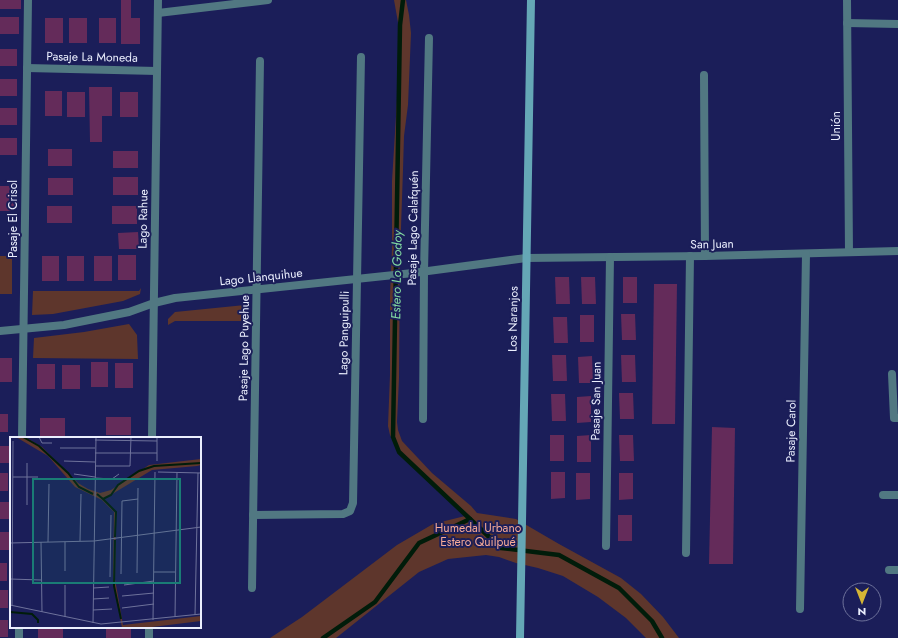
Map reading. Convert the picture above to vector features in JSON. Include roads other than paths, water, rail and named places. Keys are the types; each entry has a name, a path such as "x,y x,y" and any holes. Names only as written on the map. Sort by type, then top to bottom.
{"street":[{"name":"Pasaje El Crisol","path":"22,437 28,0"},
{"name":"Lago Rahue","path":"152,437 158,0"},
{"path":"158,13 268,0"},
{"name":"Los Naranjos","path":"520,638 530,0"},
{"name":"Unión","path":"847,0 849,252"},
{"path":"847,23 898,24"},
{"name":"Pasaje Lago Calafquén","path":"423,419 424,272 429,38"},
{"name":"Lago Panguipulli","path":"253,515 343,514 350,511 354,503 361,57"},
{"name":"Pasaje Lago Puyehue","path":"252,588 260,61"},
{"name":"Pasaje La Moneda","path":"27,68 157,71"},
{"path":"704,75 705,256"},
{"name":"San Juan","path":"526,258 705,256 898,251"},
{"name":"Pasaje Carol","path":"800,609 806,254"},
{"path":"686,553 690,256"},
{"name":"Pasaje San Juan","path":"606,546 610,257"},
{"name":"Lago Llanquihue","path":"0,331 64,325 129,312 154,303 176,298 424,272 526,258"},
{"path":"892,374 894,418 898,418"},
{"path":"883,495 898,495"},
{"path":"889,570 898,570"}],"waterway":[{"name":"Estero Lo Godoy","path":"403,0 400,25 393,437 399,452 470,519"},
{"path":"323,638 375,602 419,543 470,519 501,548 559,555 619,588 652,621 662,638"}],"park label":[{"name":"Humedal Urbano Estero Quilpué","path":"478,535"}]}
